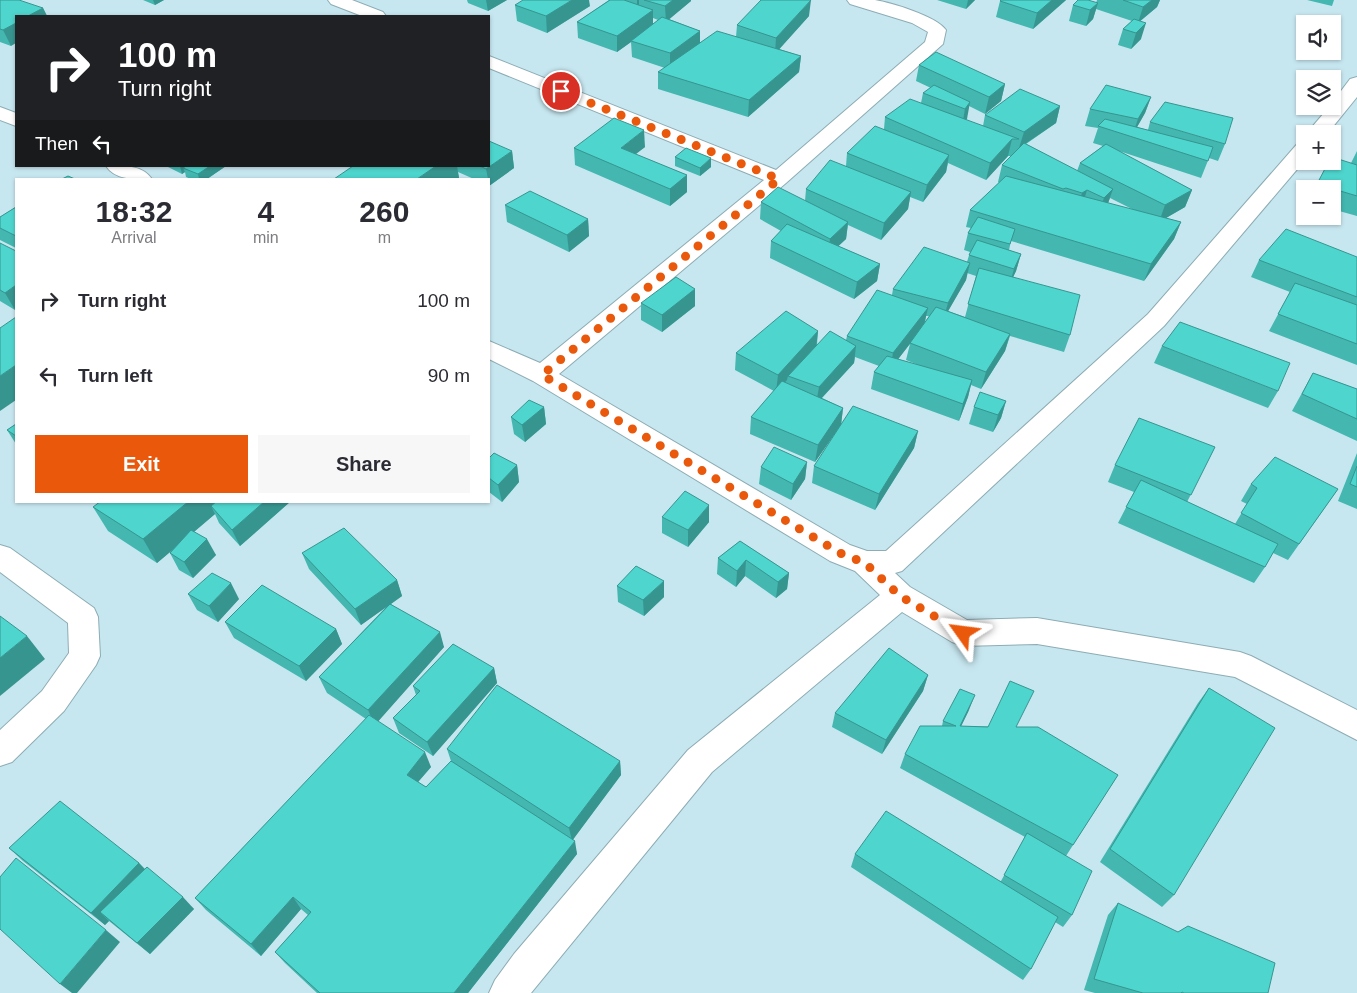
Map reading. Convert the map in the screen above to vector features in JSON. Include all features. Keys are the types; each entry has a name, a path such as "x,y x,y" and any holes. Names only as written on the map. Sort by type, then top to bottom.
{"street":[{"path":"337,0 374,15"},
{"path":"542,375 779,179 934,44 937,30 918,19 856,0"},
{"path":"490,61 779,179"},
{"path":"1326,125 1351,103 1357,83"},
{"path":"0,113 15,120"},
{"path":"865,563 892,563 1156,320 1296,157"},
{"path":"118,167 140,178"},
{"path":"490,349 542,375 840,553 865,563 900,596 963,633 1037,631 1240,665 1357,726"},
{"path":"0,556 83,617 84,656 53,701 0,751"},
{"path":"508,993 527,967 700,761 900,596"}],"building":[{"path":"0,0 19,0 43,8 30,15 15,15 15,24 3,30 0,29"},
{"path":"523,0 572,0 546,16 515,5"},
{"path":"610,0 624,0 653,10 617,36 577,22"},
{"path":"644,0 673,0 665,6"},
{"path":"761,0 811,0 776,38 737,25"},
{"path":"1001,0 1052,0 1037,13"},
{"path":"1078,0 1098,3 1090,10 1073,5"},
{"path":"1123,0 1152,0 1143,7"},
{"path":"662,17 700,31 670,53 631,41"},
{"path":"1134,19 1146,23 1136,33 1123,29"},
{"path":"717,31 801,56 749,100 658,72"},
{"path":"936,52 1005,84 989,97 919,65"},
{"path":"934,85 970,102 965,109 923,93"},
{"path":"1106,85 1151,97 1138,119 1090,109"},
{"path":"1020,89 1060,106 1024,132 985,115"},
{"path":"910,99 1019,139 1012,139 990,163 885,117"},
{"path":"1165,102 1233,118 1225,144 1150,122"},
{"path":"614,118 644,130 621,148 687,175 670,189 574,148"},
{"path":"1105,119 1213,147 1208,161 1098,126"},
{"path":"875,126 949,155 927,185 847,153"},
{"path":"490,141 512,151 490,166"},
{"path":"1024,143 1113,189 1104,198 1087,190 1082,193 1066,188 1063,189 1002,165"},
{"path":"1106,144 1192,190 1165,205 1080,163"},
{"path":"686,148 711,158 700,168 675,157"},
{"path":"830,160 911,192 884,223 806,189"},
{"path":"1341,160 1357,165 1357,196 1341,191 1341,180 1319,180 1324,170 1341,170"},
{"path":"184,167 208,167 198,174 183,168"},
{"path":"352,167 435,167 418,178 335,178"},
{"path":"1006,176 1181,222 1151,264 970,210"},
{"path":"778,187 848,222 830,239 761,202"},
{"path":"530,191 588,219 567,235 505,205"},
{"path":"15,208 15,236 0,228 0,217"},
{"path":"978,217 1015,229 1010,244 968,233"},
{"path":"787,224 880,264 857,282 771,241"},
{"path":"1286,229 1357,257 1357,297 1259,260"},
{"path":"977,240 1021,254 1014,269 969,255"},
{"path":"0,243 15,250 15,286 5,293 0,290"},
{"path":"924,247 970,263 948,303 893,289"},
{"path":"979,268 1080,295 1070,335 968,304"},
{"path":"676,277 695,289 662,315 641,303"},
{"path":"1295,283 1357,305 1357,344 1278,314"},
{"path":"877,290 928,308 893,353 847,336"},
{"path":"936,307 1010,334 986,372 910,343"},
{"path":"786,311 818,331 778,375 736,353"},
{"path":"15,318 15,366 0,376 0,328"},
{"path":"1180,322 1290,363 1278,391 1162,346"},
{"path":"830,331 856,346 819,387 788,376"},
{"path":"887,356 972,380 963,404 874,372"},
{"path":"1313,373 1357,389 1357,419 1302,394"},
{"path":"782,381 843,408 818,445 751,417"},
{"path":"980,392 1006,401 998,415 974,407"},
{"path":"529,400 544,407 522,425 511,417"},
{"path":"853,406 918,431 879,494 814,466"},
{"path":"1139,418 1215,447 1191,495 1115,465"},
{"path":"15,425 15,435 7,430"},
{"path":"774,447 807,462 793,484 761,467"},
{"path":"494,453 517,465 498,485 490,479 490,457"},
{"path":"1275,457 1338,489 1299,544 1241,513 1257,488 1251,484"},
{"path":"1357,466 1357,487 1350,484"},
{"path":"1141,480 1278,544 1265,567 1126,507"},
{"path":"685,491 709,505 688,530 662,517"},
{"path":"98,503 187,503 143,539 93,507"},
{"path":"215,503 263,503 232,530 211,506"},
{"path":"344,528 397,580 355,609 302,553"},
{"path":"191,530 207,539 184,562 170,553"},
{"path":"740,541 789,573 778,582 746,560 737,571 718,558"},
{"path":"636,566 664,581 643,600 617,586"},
{"path":"212,573 231,583 209,606 188,594"},
{"path":"262,585 336,629 299,666 225,622"},
{"path":"390,604 440,632 368,710 319,677"},
{"path":"0,616 27,636 0,658"},
{"path":"453,644 494,668 427,742 393,718 420,691 413,686"},
{"path":"889,648 928,675 886,740 835,713"},
{"path":"1010,681 1034,691 1016,727 1038,727 1118,775 1073,845 905,754 920,726 956,726 943,721 960,689 975,695 960,726 988,727"},
{"path":"497,685 620,761 569,828 447,749"},
{"path":"1209,688 1275,728 1174,895 1110,849"},
{"path":"369,715 425,752 407,775 426,787 451,761 575,841 454,993 320,993 275,952 311,912 293,897 251,944 195,898"},
{"path":"60,801 139,863 91,913 9,848"},
{"path":"886,811 1058,917 1031,969 855,854"},
{"path":"1027,833 1092,871 1072,915 1004,875"},
{"path":"16,858 106,930 60,984 0,929 0,877"},
{"path":"147,867 183,897 137,943 100,912"},
{"path":"1118,903 1178,932 1188,926 1275,963 1268,993 1143,993 1094,979"}],"route":[{"path":"561,91 779,179 542,375 840,553 865,563 900,596 963,633"}]}
